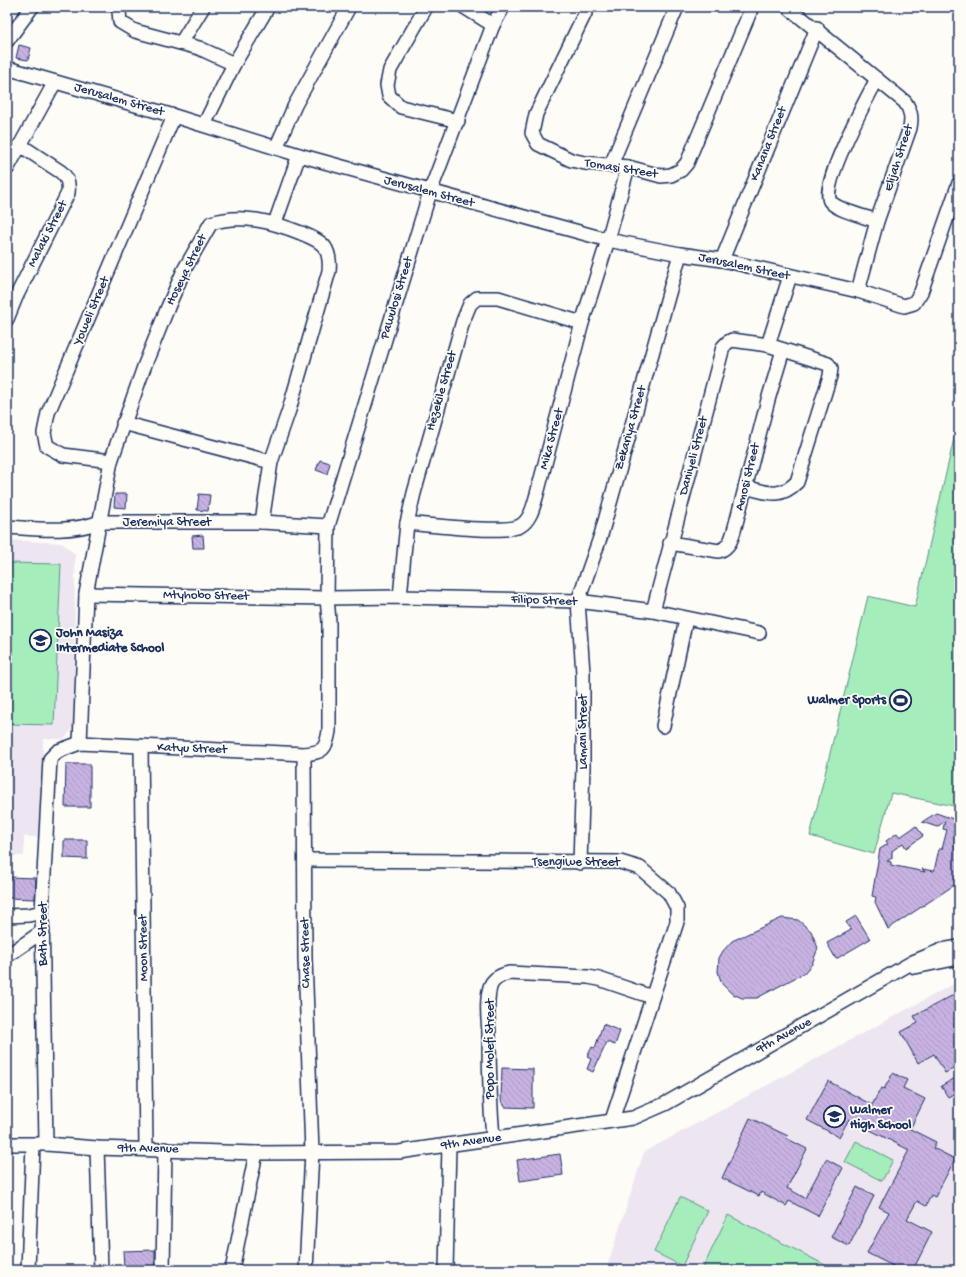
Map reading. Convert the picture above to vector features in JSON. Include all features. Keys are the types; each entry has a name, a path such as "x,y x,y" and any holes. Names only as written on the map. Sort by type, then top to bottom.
{"street":[{"path":"7,41 32,7"},
{"path":"121,7 119,11 120,22 135,31 181,43 218,56 234,64"},
{"path":"181,43 203,7"},
{"path":"204,125 234,64 268,7"},
{"path":"276,148 295,105 349,7"},
{"path":"426,7 390,70 387,85 389,96 401,107 411,111 458,121"},
{"path":"464,7 493,25"},
{"name":"Pawulosi Street","path":"327,598 328,526 430,192 493,25 503,7"},
{"name":"Tomasi Street","path":"588,7 536,114 532,133 538,144 571,160 628,168 661,176 671,175 681,170 687,163 752,7"},
{"path":"611,165 677,7"},
{"name":"Elijah Street","path":"788,7 816,28 876,80 905,102 912,118 910,128 877,221 858,291"},
{"name":"Kanana Street","path":"722,260 816,28"},
{"name":"Jerusalem Street","path":"7,68 174,116 299,155 608,240 680,254 722,260 858,291 904,306 914,303 921,292 959,183"},
{"path":"876,80 834,168 828,194 829,199 834,205 877,221"},
{"path":"7,169 54,82"},
{"name":"Yoweli Street","path":"111,461 63,455 47,446 44,433 48,413 174,116"},
{"name":"Malaki Street","path":"7,319 16,297 68,193 68,180 65,175 20,145"},
{"path":"275,223 299,155"},
{"name":"Mika Street","path":"407,524 504,528 520,526 531,512 538,494 582,323 608,240 628,168"},
{"name":"Hoseya Street","path":"100,522 111,461 144,367 184,270 211,223 221,220 240,218 275,223 313,238 323,245 330,263 291,402 271,462 262,522"},
{"name":"Zekariya Street","path":"578,601 601,534 680,254"},
{"path":"768,345 790,276"},
{"name":"Hezekile Street","path":"400,597 407,524 420,467 463,321 470,304 476,298 498,298 582,323"},
{"name":"Daniyeli Street","path":"653,611 723,347 732,340 768,345 828,364 831,368 830,376 797,482 789,490 776,494 745,487"},
{"name":"Amosi Street","path":"670,543 719,551 725,549 729,544 735,527 768,400 783,350"},
{"path":"124,423 271,462"},
{"path":"80,743 86,594 100,522"},
{"name":"Jeremiya Street","path":"7,527 57,530 87,526 100,522 262,522 328,526"},
{"name":"Mtyhobo Street","path":"86,594 327,598"},
{"name":"Filipo Street","path":"327,598 400,597 578,601 653,611 759,633"},
{"name":"Katyu Street","path":"80,743 304,754 319,752 328,742 330,663 327,598"},
{"name":"Lamani Street","path":"578,601 583,673 583,767 580,863"},
{"path":"663,726 686,619"},
{"name":"Bath Street","path":"28,1270 39,1144 43,931 42,912 50,759 58,751 80,743"},
{"name":"Moon Street","path":"141,747 146,1149"},
{"name":"Chase Street","path":"304,754 305,958 312,1152 306,1270"},
{"name":"Tsengiwe Street","path":"305,860 580,863 620,862 635,865 640,868 673,899 677,908 677,922 612,1120"},
{"path":"7,916 42,912"},
{"path":"7,956 43,931"},
{"name":"9th Avenue","path":"7,1144 256,1153 399,1152 493,1138 532,1134 612,1120 633,1118 665,1104 895,972 926,956 959,947"},
{"name":"9th Avenue","path":"895,972 959,958"},
{"name":"Popo Molefi Street","path":"493,1138 489,1085 488,1006 490,986 500,975 509,974 588,977 599,979 652,997"},
{"path":"446,1270 449,1145"},
{"path":"97,1148 101,1270"},
{"path":"163,1270 165,1149"},
{"path":"232,1270 256,1153"}],"shaded area":[{"name":"John Masiza Intermediate School","path":"7,540 62,543 75,554 74,727 64,739 43,739 42,837 24,837 24,856 7,856"},
{"name":"Walmer High School","path":"959,981 959,1232 950,1270 606,1270 644,1152"}],"green space":[{"name":"Walmer Sports","path":"959,417 959,807 891,793 874,854 810,836 868,596 915,607"},
{"path":"7,563 61,564 54,725 7,724"},
{"path":"856,1141 893,1160 882,1181 845,1162"},
{"path":"680,1197 708,1211 682,1266 654,1252"},
{"path":"728,1215 835,1270 702,1270"}],"building":[{"path":"19,45 31,48 28,60 16,58"},
{"path":"320,460 330,463 327,474 316,470"},
{"path":"115,494 127,494 126,508 114,507"},
{"path":"199,494 210,495 208,511 197,510"},
{"path":"203,535 204,548 193,548 192,536"},
{"path":"66,764 90,764 90,807 65,807"},
{"path":"936,813 959,821 959,882 888,929 875,902 876,897 872,896 880,849 888,844 886,841 897,833 900,837 916,826 923,836 906,848 903,843 892,851 892,858 887,861 891,862 891,865 925,872 922,869 934,871 939,849 942,849 947,830 943,829 945,821 937,827 922,822"},
{"path":"64,840 87,840 87,859 64,858"},
{"path":"7,877 36,878 35,899 7,898"},
{"path":"856,916 870,939 836,959 827,943 851,930 846,922"},
{"path":"782,918 798,920 811,931 818,948 812,964 804,973 757,998 742,998 731,993 722,984 718,972 719,958 723,951 732,941"},
{"path":"959,992 959,1066 945,1073 934,1054 918,1063 901,1032 918,1023 914,1016"},
{"path":"603,1024 620,1031 615,1045 607,1042 593,1072 587,1069 591,1059 587,1057 592,1047 595,1048"},
{"path":"502,1068 533,1069 533,1108 505,1107 501,1100"},
{"path":"893,1073 907,1080 903,1088 925,1099 910,1129 936,1142 933,1148 955,1159 935,1197 931,1195 926,1206 917,1201 907,1219 932,1232 913,1270 891,1270 893,1266 867,1253 889,1212 879,1207 909,1150 849,1119 839,1137 807,1120 828,1081 872,1105 881,1088 884,1089"},
{"path":"959,1076 959,1091 948,1097 941,1086"},
{"path":"750,1118 788,1136 786,1138 807,1149 787,1188 805,1198 826,1159 843,1168 818,1216 789,1201 786,1206 761,1192 759,1196 722,1178"},
{"path":"560,1154 563,1175 520,1181 517,1160"},
{"path":"857,1187 874,1196 849,1246 831,1237"},
{"path":"155,1250 155,1267 124,1268 123,1251"}],"place":[{"name":"John Masiza Intermediate School","path":"41,640"},
{"name":"Walmer Sports","path":"901,700"},
{"name":"Walmer High School","path":"834,1117"}]}
